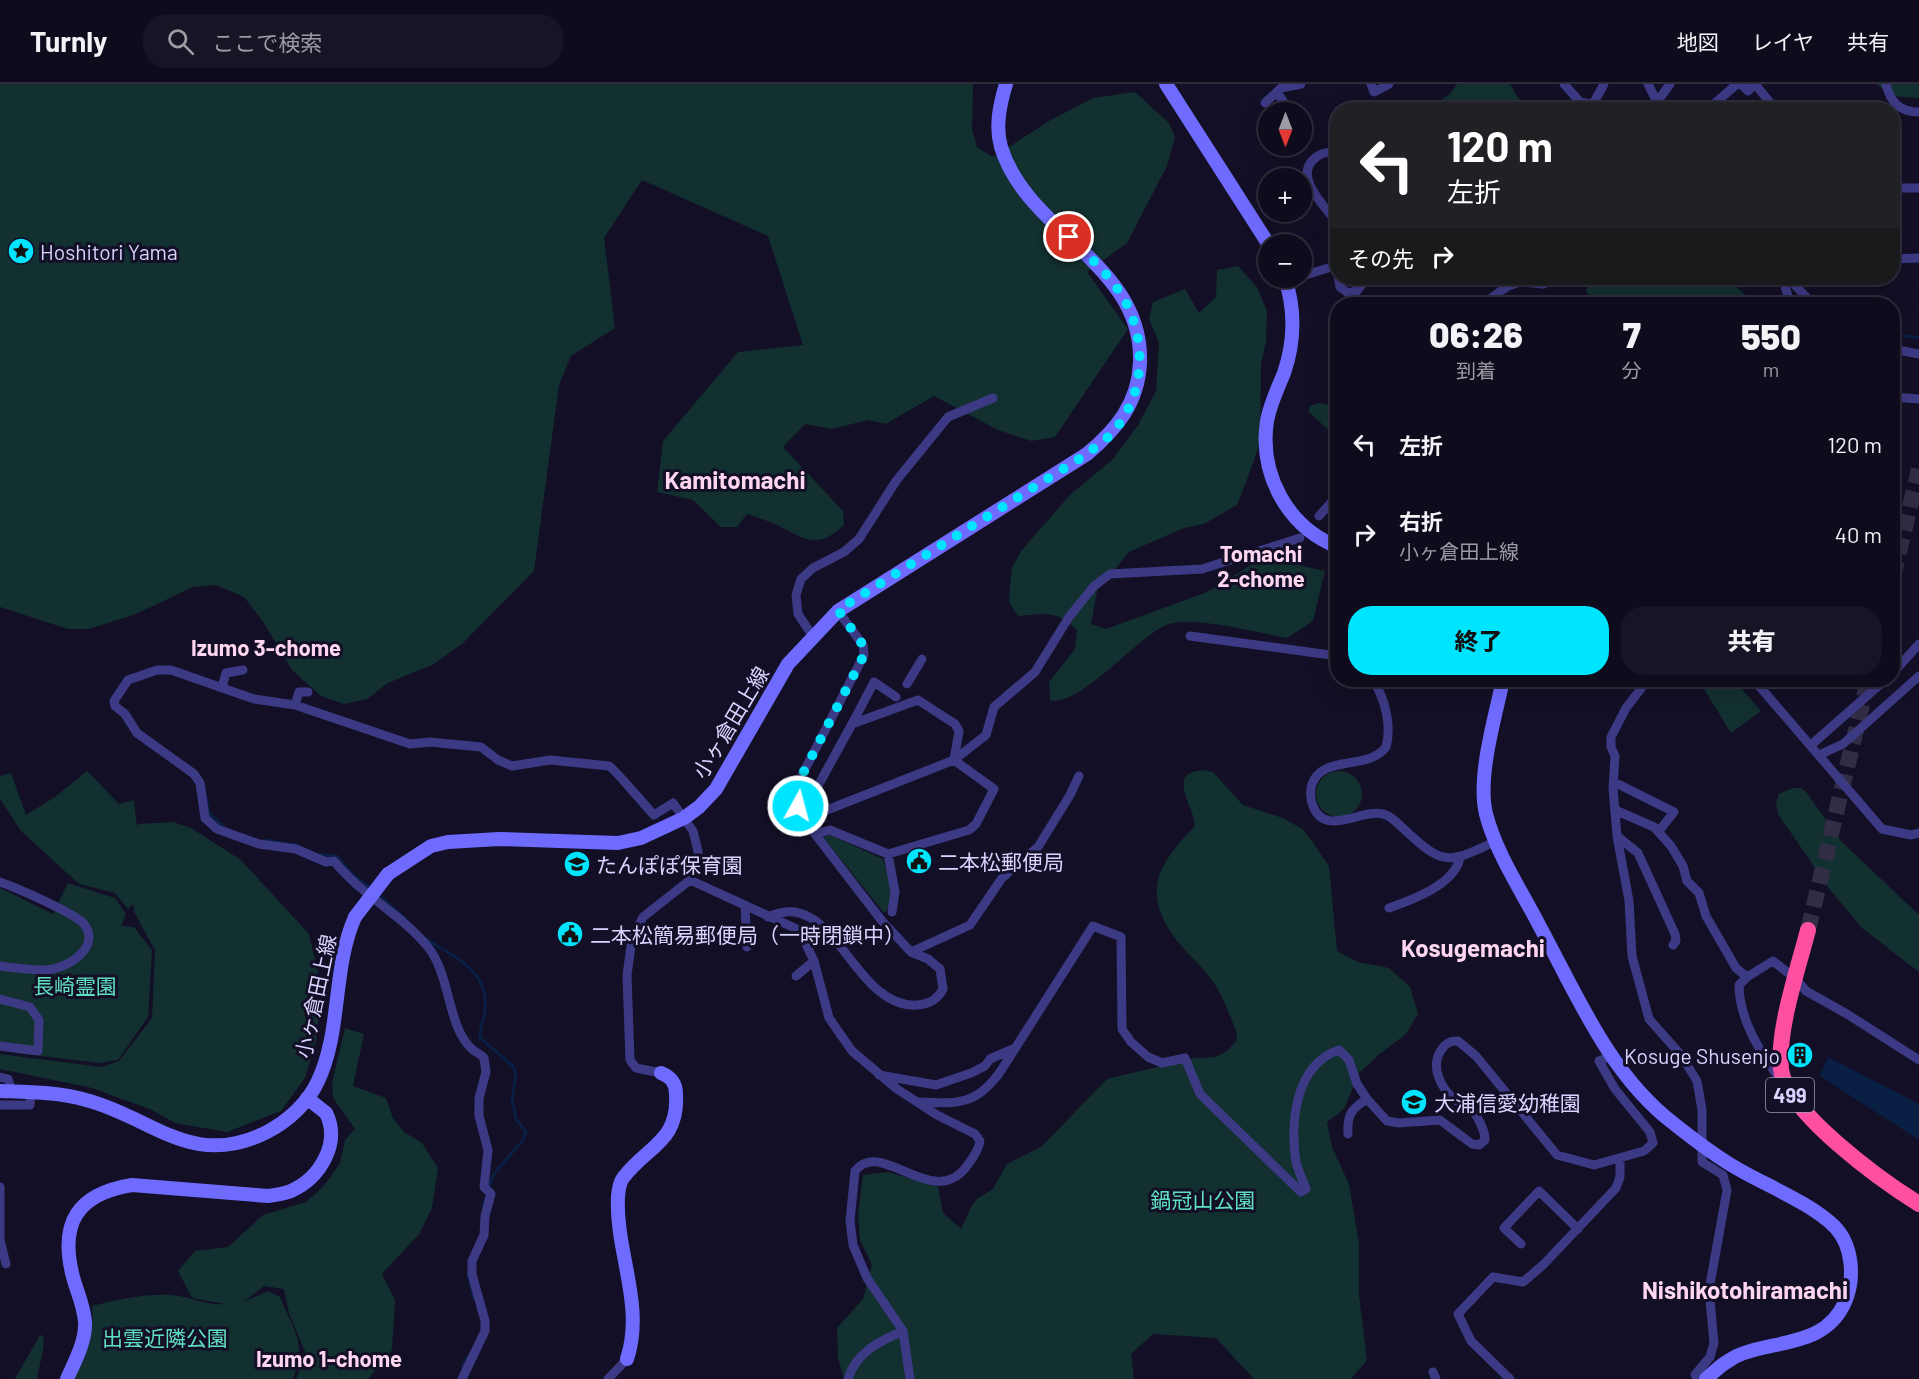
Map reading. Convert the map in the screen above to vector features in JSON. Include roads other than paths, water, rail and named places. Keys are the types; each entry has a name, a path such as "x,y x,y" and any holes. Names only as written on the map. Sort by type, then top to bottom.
{"highway":[{"name":"499","path":"1808,930 1781,1050 1785,1085 1792,1098 1818,1125 1874,1172 1919,1204"}],"street":[{"name":"小ヶ倉田上線","path":"6,1091 88,1100 169,1136 192,1143 229,1144 260,1136 290,1118 318,1082 328,1051 344,950 355,917 388,874 431,846 448,842 499,839 618,843 641,838 684,818 699,807 716,789 789,664 838,610 1087,454 1112,433 1129,408 1139,380 1141,344 1128,307 1119,291 1082,249 1027,195 1013,173 1001,146 1000,110 1006,84"},
{"path":"1166,84 1262,234"},
{"path":"1266,102 1281,88 1301,84"},
{"path":"1371,84 1374,92 1389,84"},
{"path":"1594,102 1604,84"},
{"path":"1648,84 1657,102"},
{"path":"1661,102 1670,84"},
{"path":"1717,102 1739,84 1748,91 1755,84 1770,102"},
{"path":"1886,84 1895,102"},
{"path":"1568,86 1575,100 1581,102"},
{"path":"1276,92 1283,102"},
{"path":"1900,108 1908,112 1919,112"},
{"path":"1330,152 1317,156 1309,167 1307,175 1308,184 1330,213"},
{"path":"1900,188 1919,188"},
{"path":"1900,259 1919,258"},
{"path":"1312,273 1330,267"},
{"path":"1340,285 1348,293 1357,291 1362,285"},
{"path":"1493,297 1511,285"},
{"path":"1793,285 1805,297"},
{"path":"1293,288 1293,330 1288,360 1267,420 1266,448 1269,474 1286,507 1313,534 1330,543"},
{"path":"1900,350 1919,354"},
{"path":"813,635 798,614 796,594 801,579 813,568 838,556 859,539 896,481 948,417 993,398"},
{"path":"1900,398 1919,399"},
{"path":"1319,516 1330,504"},
{"path":"804,819 954,760 986,735 994,707 1035,672 1069,616 1101,579 1110,574 1202,569 1300,538"},
{"path":"768,916 795,911 810,917 824,928 872,985 898,1001 912,1006 924,1005 934,1001 943,988 943,975 934,963 911,952 882,921 804,819 797,798 799,781 864,655 863,645 838,610"},
{"path":"1190,636 1330,655"},
{"path":"1900,665 1919,644"},
{"path":"908,684 922,658"},
{"path":"462,1379 485,1331 485,1321 472,1274 472,1261 484,1235 487,1190 488,1150 479,1116 479,1098 486,1072 484,1058 470,1048 464,1038 446,993 444,975 427,945 400,918 343,872 334,861 326,862 287,847 259,844 211,825 206,818 200,783 194,774 136,733 125,714 115,706 114,701 128,680 157,670 171,670 254,699 295,705 345,724 380,732 410,744 430,742 481,747 498,760 512,766 550,760 609,766 615,768 627,788 654,815 674,803 693,831 698,851 697,864 690,880 643,917 632,939 628,960 630,1060 636,1068 670,1077 676,1089 676,1115 672,1126 660,1143 622,1179 617,1208 633,1311 632,1335 627,1359 608,1379"},
{"path":"222,687 226,673 243,670"},
{"path":"1819,755 1843,744 1919,676"},
{"path":"797,798 814,793 874,682 896,697"},
{"path":"1377,687 1387,713 1386,747 1377,757 1322,770 1311,784 1313,807 1326,820 1338,822 1380,813 1386,815 1430,854 1441,857 1460,858 1496,841"},
{"path":"1502,687 1488,756 1484,796 1486,814 1496,841 1516,881 1612,1056 1650,1102 1702,1144 1734,1167 1824,1217 1837,1229 1845,1243 1851,1282 1844,1305 1828,1325 1799,1341 1740,1355 1723,1363 1706,1379"},
{"path":"1642,687 1613,730 1611,743 1615,756 1617,836 1629,901 1632,957 1647,1013 1681,1055 1697,1081 1702,1110 1702,1162 1723,1175 1727,1190 1709,1290 1714,1343 1710,1357 1695,1375 1700,1379"},
{"path":"1760,687 1882,829 1911,835 1919,833"},
{"path":"1811,745 1877,687"},
{"path":"295,705 299,692 308,692"},
{"path":"852,724 918,700 955,724 959,731 954,760"},
{"path":"815,834 830,830 888,854 969,830 976,824 994,789 954,760"},
{"path":"911,952 970,925 1002,878 1038,847 1071,795 1079,776"},
{"path":"1614,782 1674,812 1659,831"},
{"path":"1615,810 1659,831 1677,854 1687,881 1699,893 1706,916 1736,968 1747,977"},
{"path":"1617,836 1638,853 1677,939 1672,945"},
{"path":"888,854 895,892 892,912"},
{"path":"1389,908 1426,894 1458,865 1460,858"},
{"path":"690,880 799,930 814,961 829,1018 852,1051 879,1075 937,1115 975,1134 980,1141 958,1177 945,1183 875,1161 862,1164 855,1171 850,1221 853,1245 867,1278 903,1330 910,1379"},
{"path":"0,882 80,920 89,939 82,954 60,967 48,970 0,966"},
{"path":"745,905 747,947"},
{"path":"918,1102 953,1103 980,1094 994,1081 1093,926 1121,938 1122,1029 1131,1042 1148,1057 1162,1063 1185,1058 1200,1094 1301,1192 1306,1188 1296,1162 1293,1122 1310,1071 1326,1054 1339,1050 1349,1060 1357,1084 1387,1121 1399,1123 1440,1120 1472,1144 1483,1143 1484,1131 1471,1107 1455,1100 1437,1077 1436,1064 1440,1052 1447,1043 1458,1041 1476,1056 1557,1155 1594,1165 1620,1159 1650,1148 1653,1138 1615,1089 1599,1061 1612,1056"},
{"path":"796,976 814,961"},
{"path":"1785,1085 1771,1067 1743,1014 1739,986 1747,977 1773,961 1796,979 1806,991 1919,1060"},
{"path":"0,999 30,1007 39,1020 38,1051 0,1046"},
{"path":"879,1075 936,1085 972,1073 985,1066 990,1059 1014,1049"},
{"path":"0,1077 8,1078 6,1091"},
{"path":"0,1105 30,1105 31,1092"},
{"path":"67,1379 85,1333 82,1305 71,1269 67,1245 68,1233 76,1212 92,1197 112,1188 132,1185 268,1196 291,1191 318,1171 331,1140 326,1113 307,1098"},
{"path":"1348,1134 1347,1119 1352,1108 1367,1099"},
{"path":"1510,1379 1471,1341 1458,1314 1493,1277 1517,1282 1528,1279 1616,1188 1620,1177 1620,1159"},
{"path":"0,1186 0,1240 6,1264"},
{"path":"1521,1244 1504,1228 1539,1191 1578,1229"},
{"path":"848,1379 861,1355 879,1341 903,1330"}],"water":[{"path":"1828,1057 1919,1104 1919,1140 1820,1076"}],"waterway":[{"path":"1900,335 1919,338"},
{"path":"204,787 209,813 224,827"},
{"path":"264,840 298,845"},
{"path":"321,855 337,856 352,874 372,889"},
{"path":"377,893 406,919"},
{"path":"425,938 468,966 476,975 485,997 480,1038 513,1066 516,1074 512,1099 516,1119 526,1132 523,1140 493,1175 483,1206"},
{"path":"468,1275 474,1298"},
{"path":"462,1366 471,1352"}],"tunnel":[{"path":"1900,548 1919,469"},
{"path":"1808,930 1866,687"}],"place":[{"name":"Hoshitori Yama","path":"21,251"},
{"name":"二本松郵便局","path":"919,861"},
{"name":"たんぽぽ保育園","path":"577,864"},
{"name":"二本松簡易郵便局（一時閉鎖中）","path":"570,934"},
{"name":"Kosuge Shusenjo","path":"1800,1055"},
{"name":"大浦信愛幼稚園","path":"1414,1102"}],"district":[{"name":"Kamitomachi","path":"735,479"},
{"name":"Tomachi 2-chome","path":"1261,566"},
{"name":"Izumo 3-chome","path":"266,647"},
{"name":"Kosugemachi","path":"1473,947"},
{"name":"Nishikotohiramachi","path":"1745,1289"},
{"name":"Izumo 1-chome","path":"329,1358"}],"park label":[{"name":"長崎霊園","path":"75,985"},
{"name":"鍋冠山公園","path":"1203,1199"},
{"name":"出雲近隣公園","path":"165,1337"}]}
